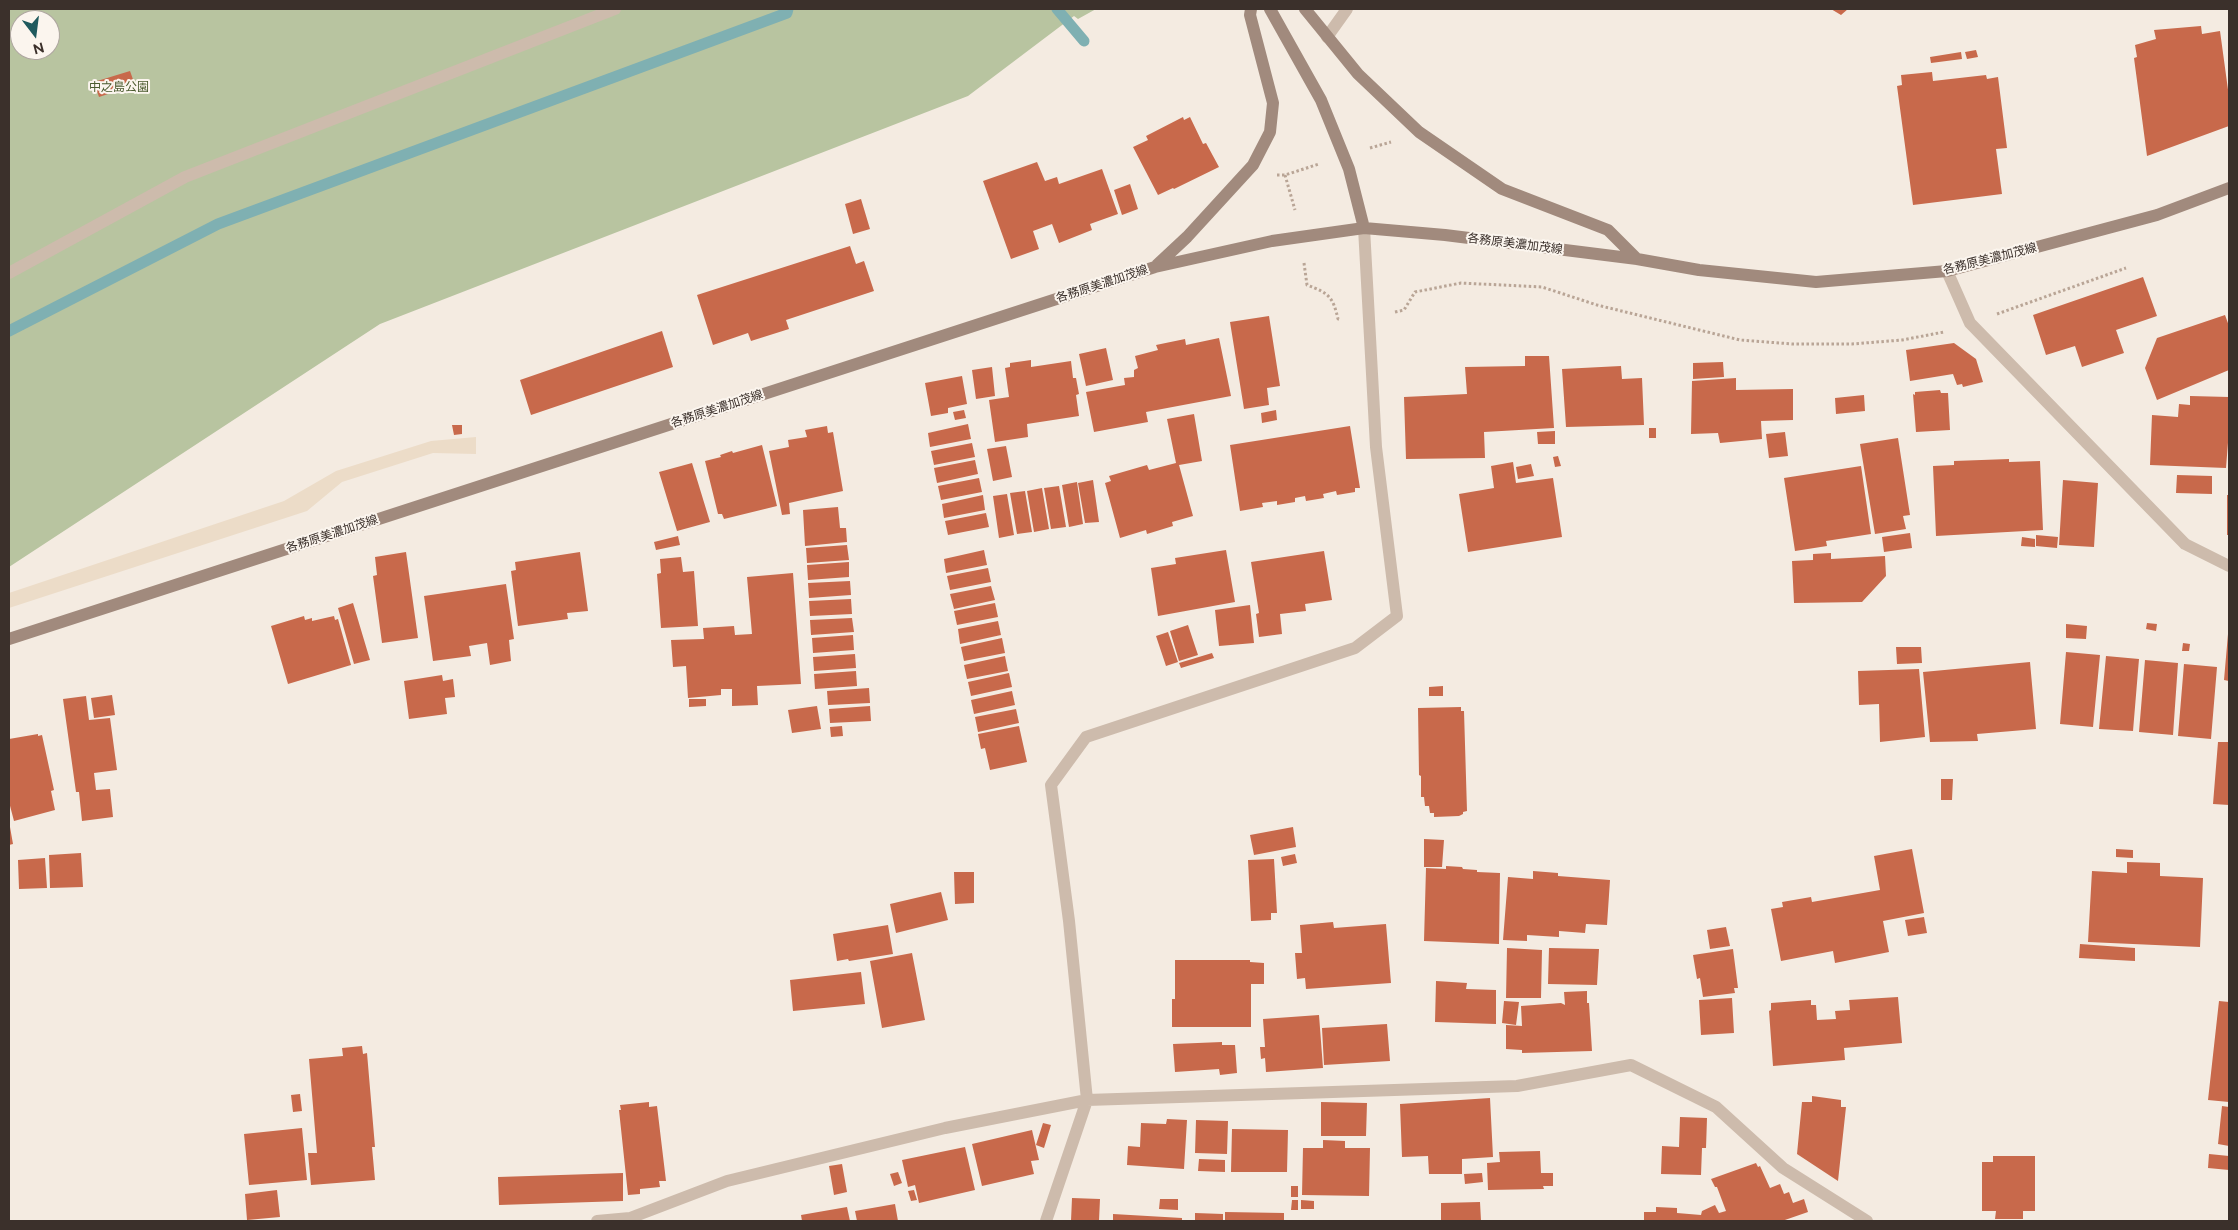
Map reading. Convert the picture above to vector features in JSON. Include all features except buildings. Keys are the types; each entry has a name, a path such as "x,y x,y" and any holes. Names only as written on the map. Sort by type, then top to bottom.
{"main road":[{"path":"1155,267 1187,237 1253,165 1270,132 1273,103 1250,9"},
{"path":"1270,9 1321,100 1335,132 1349,169 1364,228"},
{"path":"1305,9 1358,74 1419,132 1502,189 1608,230 1637,259"},
{"name":"各務原美濃加茂線","path":"9,639 1155,267 1272,241 1364,228 1445,235 1637,259 1699,270 1816,282 1947,271 2157,215 2229,188"}],"street":[{"path":"9,273 185,177 614,9"},
{"path":"1327,37 1347,9"},
{"path":"1046,1221 1088,1100 1069,921 1051,785 1086,737 1354,648 1397,616 1376,448 1364,228"},
{"path":"1947,271 1970,324 2185,544 2229,566"},
{"path":"597,1221 630,1218 727,1181 945,1128 1088,1100 1517,1086 1631,1065 1716,1107 1783,1168 1867,1221"}],"path":[{"path":"1367,149 1398,140"},
{"path":"1295,210 1285,175 1320,164"},
{"path":"1305,266 1307,285 1322,290 1333,300 1338,319 1345,318"},
{"path":"1386,313 1404,310 1415,292 1461,283 1542,286 1597,305 1749,340 1793,344 1877,342 1902,340 1949,331 2126,268"}],"green space":[{"name":"中之島公園","path":"9,9 1096,9 1078,19 1074,16 968,96 380,324 9,567"}],"shaded area":[{"path":"476,437 476,454 433,453 342,482 307,511 9,608 9,593 284,501 336,471 431,441"}],"waterway":[{"path":"9,331 218,224 787,13 788,9"},
{"path":"1057,9 1084,41"}]}
